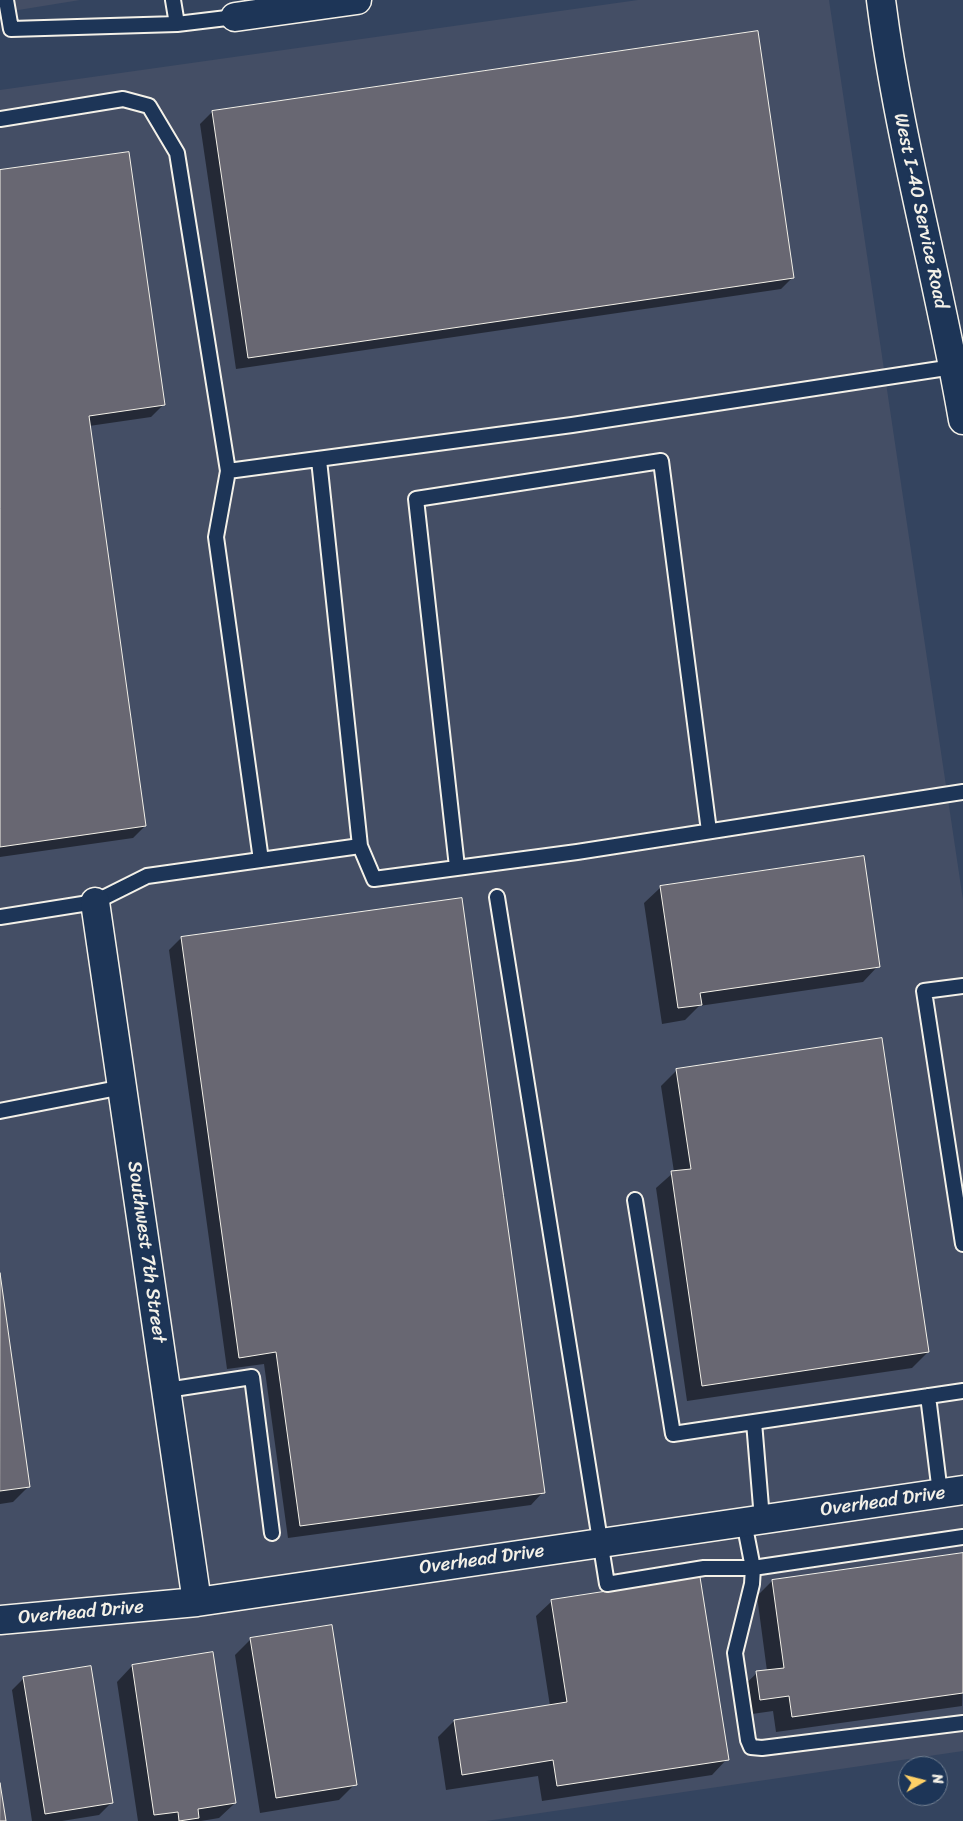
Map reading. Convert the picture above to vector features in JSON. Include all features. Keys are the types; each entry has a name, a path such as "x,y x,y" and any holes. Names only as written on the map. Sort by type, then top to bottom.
{"street":[{"path":"235,17 357,0"},
{"name":"West I-40 Service Road","path":"881,0 908,165 963,420"},
{"name":"Southwest 7th Street","path":"96,902 197,1602"},
{"name":"Overhead Drive","path":"0,1620 197,1602 951,1492"}],"lane":[{"path":"6,0 10,29 177,24 235,17"},
{"path":"173,0 177,24"},
{"path":"0,119 123,99 149,106 177,153 228,471 216,537 261,860"},
{"path":"228,471 572,425 953,367"},
{"path":"319,460 360,846 374,879 577,852 963,792"},
{"path":"457,867 416,499 661,462 709,832"},
{"path":"0,917 96,902 147,876 360,846"},
{"path":"497,898 598,1543 607,1584 704,1568 753,1568 963,1537"},
{"path":"963,986 924,991 959,1199 963,1244"},
{"path":"0,1111 122,1087"},
{"path":"635,1200 674,1434 963,1391"},
{"path":"166,1390 252,1377 272,1533"},
{"path":"928,1396 951,1492"},
{"path":"754,1422 752,1584 735,1653 748,1740 751,1747 762,1748 963,1723"}],"shaded area":[{"path":"0,0 80,0 0,13"},
{"path":"638,0 829,0 963,900 963,1751 929,1756 898,1756 898,1761 486,1821 0,1821 0,90"}],"building":[{"path":"758,31 794,278 248,358 212,111"},
{"path":"129,152 165,405 89,416 146,826 0,847 0,170"},
{"path":"864,856 880,967 700,993 702,1005 678,1008 660,886"},
{"path":"462,898 545,1493 300,1526 276,1352 239,1358 181,937"},
{"path":"882,1038 929,1352 702,1386 671,1171 691,1169 676,1069"},
{"path":"0,1273 30,1487 0,1491"},
{"path":"963,1553 963,1693 792,1717 789,1696 760,1700 756,1671 784,1668 772,1580"},
{"path":"700,1577 729,1760 557,1786 553,1760 462,1775 454,1720 567,1702 551,1600"},
{"path":"332,1625 357,1785 276,1798 250,1638"},
{"path":"213,1652 236,1803 198,1809 199,1818 179,1821 178,1812 154,1815 132,1665"},
{"path":"91,1666 113,1803 45,1814 23,1677"},
{"path":"0,1783 6,1821 0,1821"}]}
